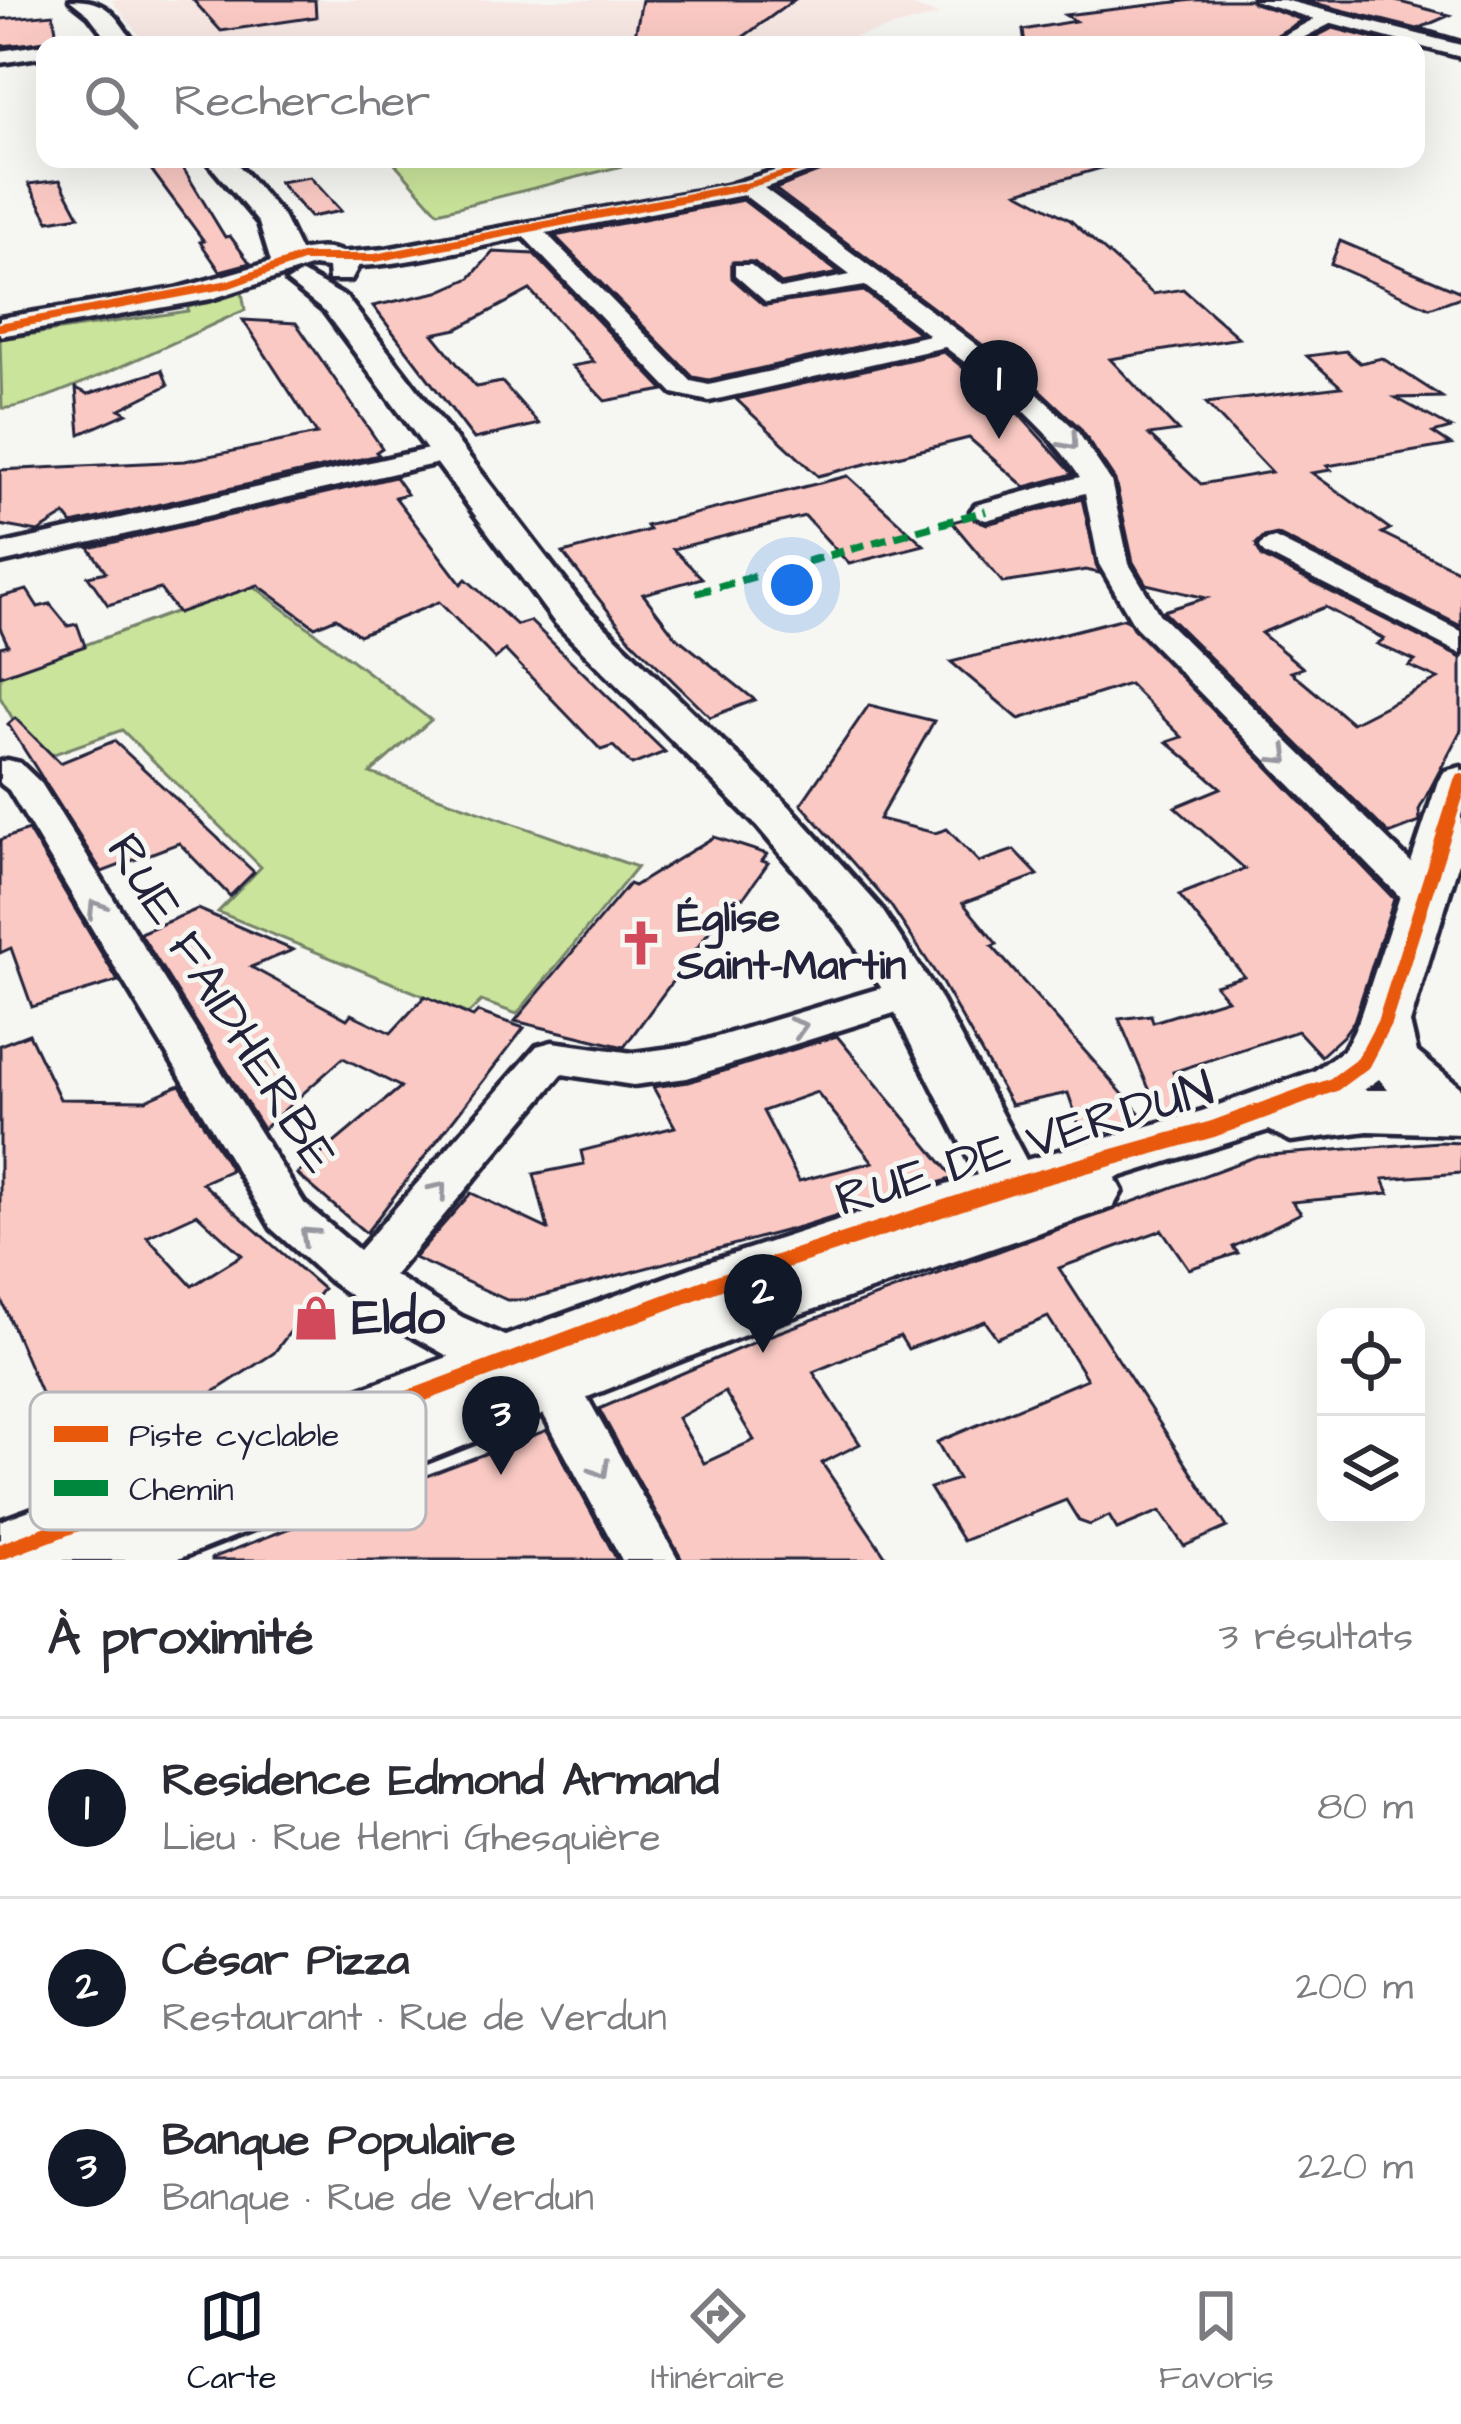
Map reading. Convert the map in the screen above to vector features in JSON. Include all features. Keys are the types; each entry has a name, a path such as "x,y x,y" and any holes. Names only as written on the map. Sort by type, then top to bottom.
{"street":[{"path":"81,0 97,10 117,36"},
{"path":"1264,0 1403,36"},
{"path":"1292,36 1330,17"},
{"path":"1425,42 1461,51"},
{"path":"0,57 36,51"},
{"path":"225,168 275,228 287,253 313,274 569,614 842,891 911,993 1018,1201"},
{"path":"0,327 313,274 748,187 806,168"},
{"path":"748,187 952,338 1046,416 1084,458 1097,482 1114,563 1146,619 1426,900"},
{"path":"528,228 682,387 709,393 952,338"},
{"path":"748,274 776,297 858,269"},
{"path":"0,554 446,453"},
{"path":"986,511 1097,482"},
{"path":"1275,547 1461,644"},
{"name":"RUE FAIDHERBE","path":"2,768 23,783 271,1195 309,1237 363,1279 528,1371"},
{"name":"RUE DE VERDUN","path":"426,1406 759,1303 1177,1140 1322,1091 1363,1063 1384,1023 1461,781"},
{"path":"363,1279 552,1057 619,1068 687,1062 911,993"},
{"path":"1384,1023 1387,1048 1400,1068 1427,1094 1461,1112"},
{"name":"RUE DE VERDUN","path":"1018,1201 1300,1118 1335,1112 1461,1112"},
{"path":"528,1371 651,1560"},
{"name":"RUE DE VERDUN","path":"426,1416 528,1371"},
{"name":"RUE DE VERDUN","path":"0,1552 64,1530"},
{"name":"RUE DE VERDUN","path":"96,1560 165,1530"}],"shaded area":[{"path":"111,0 896,0 939,15 859,36 140,36"}],"green space":[{"path":"399,168 614,168 438,212"},
{"path":"242,292 245,310 82,383 2,408 0,339 188,311 188,307"},
{"path":"251,584 431,720 370,773 637,867 517,1014 481,1001 468,1014 218,912 261,867 122,730 37,760 0,697 0,676"}],"building":[{"path":"193,0 315,0 316,17 221,31"},
{"path":"642,0 794,0 744,36 635,36"},
{"path":"1193,0 1250,0 1302,20 1276,36 1024,36 1023,30 1075,21 1065,15"},
{"path":"1302,0 1392,0 1450,15 1420,28 1461,40"},
{"path":"53,14 57,36 36,36 36,43 0,46 0,19"},
{"path":"1333,28 1364,36 1317,36"},
{"path":"150,168 183,168 225,237 230,236 250,263 220,271 200,242 204,241"},
{"path":"827,168 1102,168 1018,192 1070,220 1153,294 1183,289 1239,338 1110,359 1178,431 1149,435 1201,484 1271,472 1206,403 1341,387 1307,356 1346,351 1360,363 1382,358 1442,397 1396,398 1451,428 1433,433 1451,445 1327,466 1331,470 1312,473 1390,529 1382,533 1461,572 1461,626 1277,534 1256,544 1262,557 1461,658 1461,730 1419,810 1420,822 1389,834 1163,611 1206,598 1146,584 1133,562 1115,480 1080,428 1029,380 775,189","holes":["1325,607 1384,639 1377,644 1415,661 1409,666 1438,679 1352,723 1291,672 1303,668 1261,633"]},
{"path":"310,177 341,211 310,217 279,182"},
{"path":"60,180 79,216 49,221 29,184"},
{"path":"743,200 839,273 781,284 754,262 732,262 732,278 763,305 864,291 919,333 709,380 693,377 555,236"},
{"path":"1340,241 1461,292 1461,297 1430,308 1331,264"},
{"path":"493,252 534,254 664,390 605,401 572,366 594,362 530,290 457,329 433,334 476,387 502,382 539,424 474,439 373,306 438,292 470,278"},
{"path":"243,320 296,323 382,448 376,452 379,455 72,524 65,515 38,532 0,525 0,470 185,461 317,434"},
{"path":"944,352 1015,410 1073,474 1025,487 969,438 818,476 736,399"},
{"path":"162,370 168,385 120,409 127,413 80,434 76,388 88,394"},
{"path":"848,476 924,545 849,564 805,516 673,549 702,578 643,594 675,636 755,700 710,717 631,640 563,553 649,530 646,526"},
{"path":"395,477 407,494 395,497 461,584 466,579 517,625 530,621 665,752 632,765 613,746 601,750 505,650 495,659 439,602 359,635 336,618 315,627 258,585 178,613 160,589 108,605 88,576 106,572 89,548"},
{"path":"1082,499 1099,573 1086,570 1003,583 952,522 971,517 987,524"},
{"path":"27,590 38,607 50,604 68,626 77,624 85,646 0,676 0,647 8,645 0,628 0,597"},
{"path":"1125,618 1394,899 1354,1021 1321,1056 1298,1031 1173,1072 1183,1104 1159,1112 1119,1019 1151,1015 1153,1022 1227,999 1215,985 1244,976 1179,895 1245,869 1175,807 1221,788 1167,742 1182,737 1129,684 1019,719 951,662"},
{"path":"869,705 934,721 879,819 935,833 947,829 979,862 1014,850 1038,875 963,903 997,944 992,946 1144,1118 1084,1139 1068,1093 1011,1105 942,983 891,906 801,804"},
{"path":"15,718 60,763 114,741 254,872 230,896 179,843 102,872 8,724"},
{"path":"28,830 118,981 32,1007 11,948 0,953 0,840"},
{"name":"Église Saint-Martin","path":"714,837 767,854 762,861 768,863 744,897 733,899 624,1047 515,1021 629,884 634,886"},
{"path":"198,909 293,950 251,967 347,1019 351,1014 391,1033 425,996 473,1017 478,1012 524,1028 366,1233 297,1174 401,1087 343,1058 263,1129 140,933"},
{"path":"29,1034 60,1099 146,1100 180,1085 231,1170 202,1183 323,1289 274,1353 214,1392 41,1392 0,1297 0,1045","holes":["197,1214 242,1255 192,1286 147,1237"]},
{"path":"837,1036 954,1178 803,1226 526,1300 507,1300 414,1258 471,1193 548,1229 534,1174 584,1164 581,1151 675,1127 653,1087 688,1082","holes":["817,1092 873,1162 799,1181 763,1111"]},
{"path":"1461,1143 1461,1173 1383,1179 1389,1193 1292,1202 1301,1213 1233,1247 1238,1253 1189,1269 1162,1230 1059,1268 1227,1527 1184,1546 1160,1511 1117,1529 1109,1516 1090,1525 1079,1521 1066,1500 963,1541 930,1488 958,1479 937,1442 1087,1379 1048,1317 997,1338 985,1321 908,1349 900,1336 813,1372 860,1444 822,1463 888,1560 682,1560 599,1409 771,1335 1257,1156","holes":["725,1392 754,1440 704,1463 678,1418"]},
{"path":"547,1430 617,1560 212,1560 285,1530 426,1530 426,1476"}],"marked path":[{"path":"696,593 986,511"}],"cycle path":[{"path":"0,327 229,284 302,258 375,258 717,195 805,168"},
{"path":"426,1392 723,1281 1011,1186 1213,1129 1333,1085 1363,1063 1384,1023 1461,781"},
{"path":"0,1552 59,1530"}],"place":[{"name":"Residence Edmond Armand","path":"999,439"},
{"name":"Église Saint-Martin","path":"641,943"},
{"name":"Eldo","path":"316,1318"},
{"name":"César Pizza","path":"763,1353"},
{"name":"Banque Populaire","path":"501,1475"}]}
